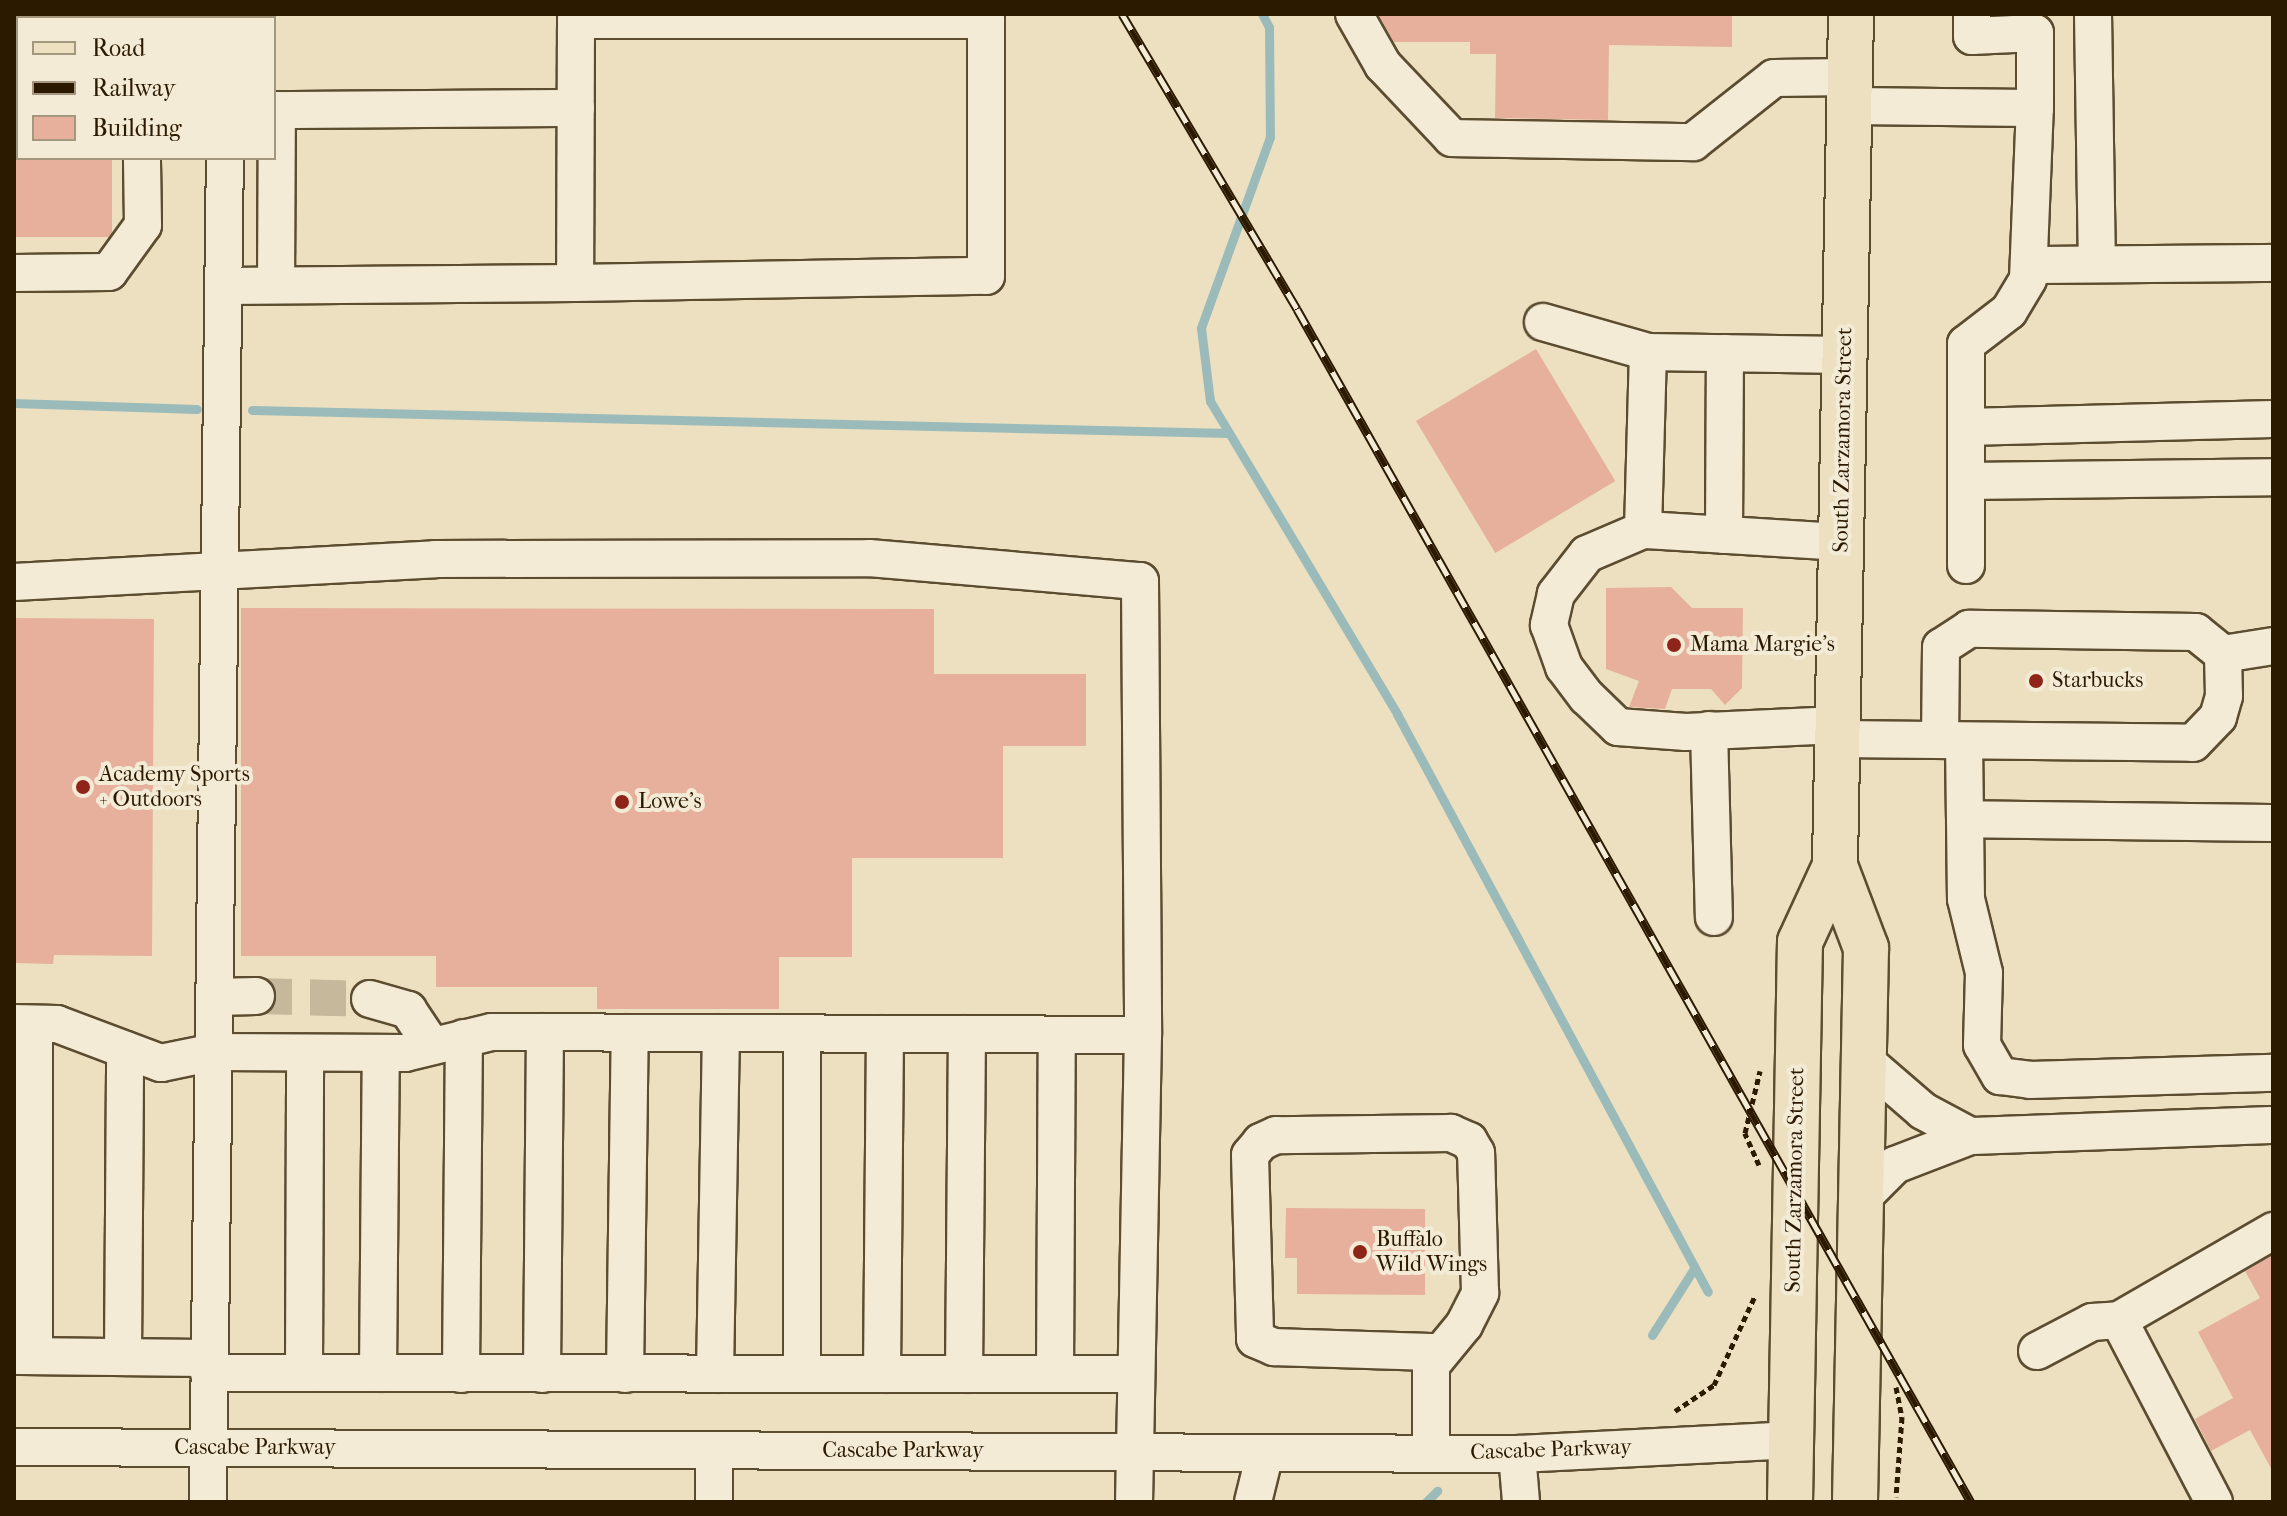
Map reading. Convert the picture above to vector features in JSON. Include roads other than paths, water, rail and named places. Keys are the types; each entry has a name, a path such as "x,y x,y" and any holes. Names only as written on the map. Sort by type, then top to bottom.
{"main road":[{"name":"South Zarzamora Street","path":"1851,14 1835,866 1866,948 1861,1199 1876,1499"},
{"name":"South Zarzamora Street","path":"1790,1502 1800,942 1835,866"}],"street":[{"path":"1354,14 1383,65 1452,138 1693,142 1774,78 1849,91 2035,108"},
{"path":"1966,565 1966,344 2009,311 2028,279 2035,108 2035,23 1972,36 1972,14"},
{"path":"2093,14 2097,264"},
{"path":"225,286 575,283 986,276 986,20 576,17 575,283"},
{"path":"276,285 277,110 576,108"},
{"path":"14,273 109,272 143,225 142,160"},
{"path":"208,1502 225,160"},
{"path":"2029,265 2273,263"},
{"path":"1543,322 1648,352 1844,355"},
{"path":"1643,530 1648,352"},
{"path":"1724,535 1725,353"},
{"path":"1966,427 2273,419"},
{"path":"1966,481 2273,477"},
{"path":"1841,542 1643,530 1587,554 1556,594 1549,625 1564,667 1618,727 1838,732 1952,740 2193,743 2218,717 2224,696 2223,654"},
{"path":"14,582 220,574 435,559 869,558 1140,581 1143,1035 1134,1502"},
{"path":"2273,646 2223,654 2196,632 1969,629 1941,647 1965,819 1966,899 1984,973 1982,1045 2000,1076 2031,1080 2273,1073"},
{"path":"1709,730 1714,917"},
{"path":"1965,819 2273,823"},
{"path":"215,997 256,996"},
{"path":"370,999 408,1010 448,1042 461,1374"},
{"path":"1136,1374 304,1373 123,1357 24,1356 24,1024 57,1024 161,1063 214,1052 381,1053 492,1032 1143,1035"},
{"path":"542,1374 545,1032"},
{"path":"625,1374 630,1033"},
{"path":"715,1374 721,1033"},
{"path":"802,1033 802,1374"},
{"path":"882,1374 885,1034"},
{"path":"964,1374 967,1034"},
{"path":"1055,1374 1057,1035"},
{"path":"123,1357 125,1050"},
{"path":"304,1373 305,1053"},
{"path":"378,1373 381,1053"},
{"path":"1863,1059 1923,1111 1970,1136"},
{"path":"1861,1199 1895,1165 1970,1136 2273,1125"},
{"path":"1431,1453 1431,1365 1437,1352 1464,1325 1480,1293 1476,1153 1469,1141 1451,1133 1276,1135 1261,1142 1250,1155 1255,1339 1274,1347 1437,1352"},
{"path":"2037,1351 2092,1322 2119,1320 2273,1231"},
{"path":"2119,1320 2214,1502"},
{"name":"Cascabe Parkway","path":"14,1447 1517,1454 1791,1440"},
{"path":"714,1450 714,1502"},
{"path":"1253,1502 1265,1453"},
{"path":"1517,1454 1521,1502"}],"waterway":[{"path":"1262,14 1269,27 1270,137 1201,328 1210,401 1397,714 1708,1292"},
{"path":"14,403 197,409"},
{"path":"252,410 1229,433"},
{"path":"1652,1335 1695,1267"},
{"path":"1426,1502 1437,1491"}],"tunnel":[{"path":"256,996 370,999"}],"railway":[{"path":"1122,14 1297,309 1971,1502"}],"place":[{"name":"Mama Margie's","path":"1674,645"},
{"name":"Starbucks","path":"2036,681"},
{"name":"Academy Sports + Outdoors","path":"83,787"},
{"name":"Lowe's","path":"622,802"},
{"name":"Buffalo Wild Wings","path":"1360,1252"}]}
